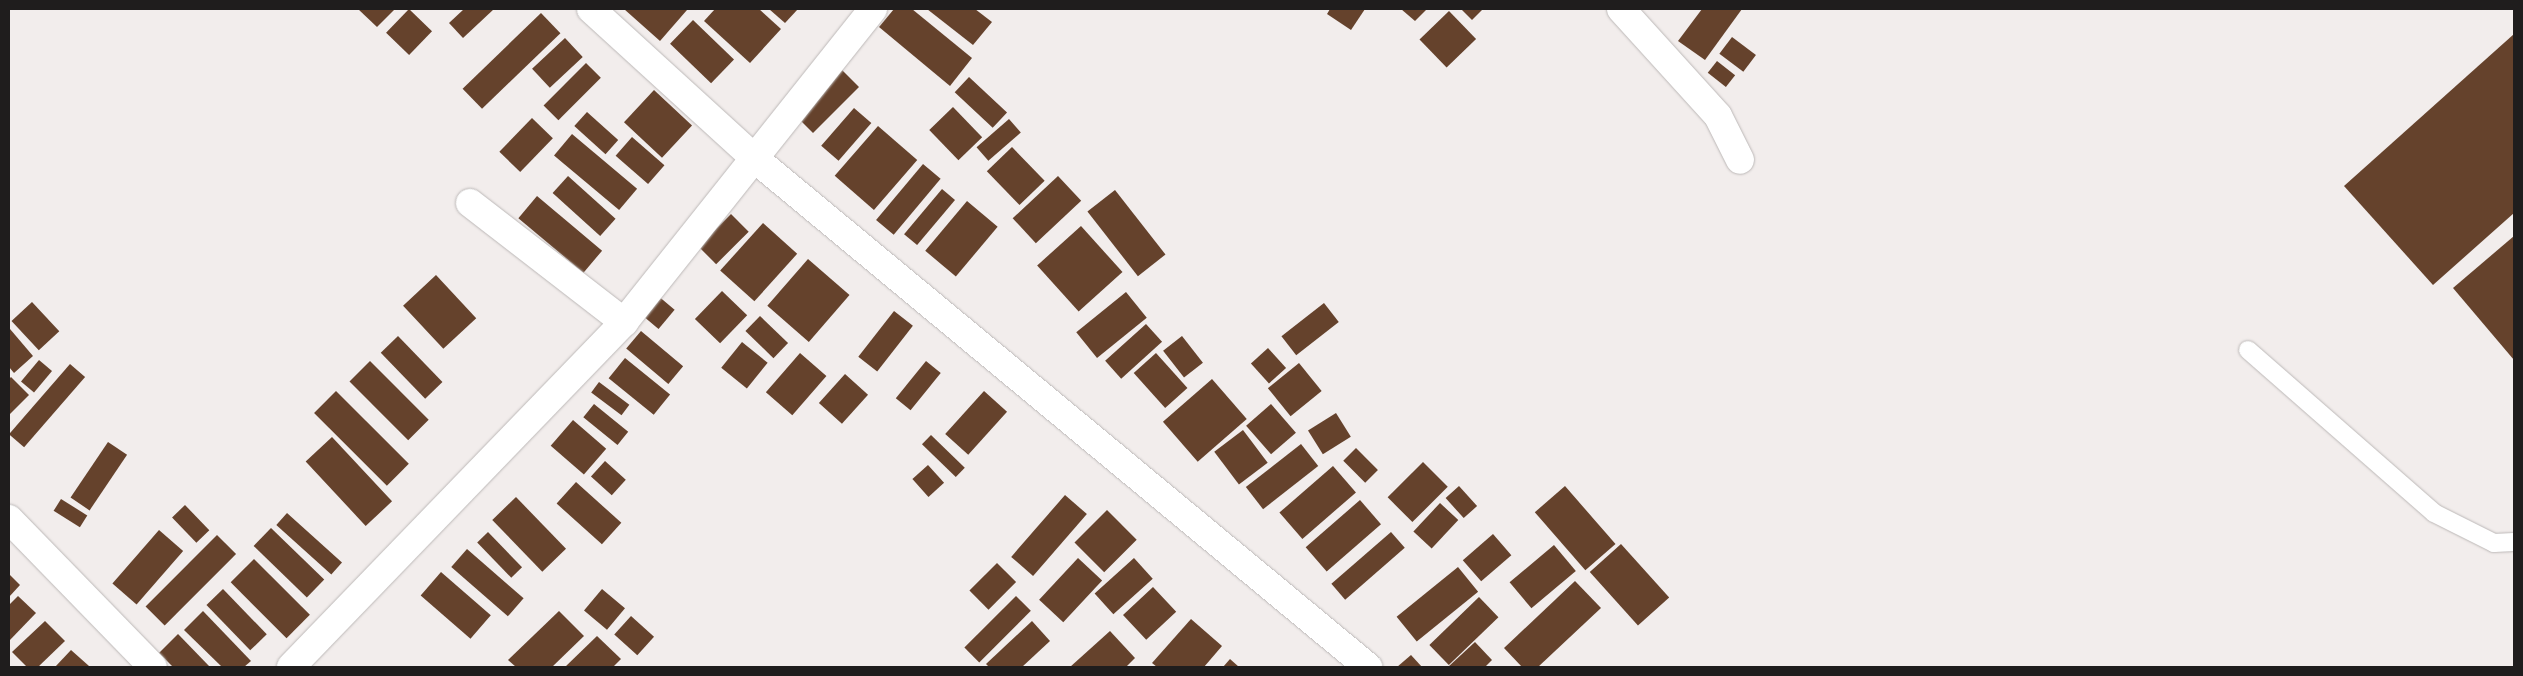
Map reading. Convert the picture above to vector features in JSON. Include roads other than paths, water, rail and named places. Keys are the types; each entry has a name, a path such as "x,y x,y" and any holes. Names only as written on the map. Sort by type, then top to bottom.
{"street":[{"path":"591,9 754,158 1368,667"},
{"path":"291,667 624,322 873,9"},
{"path":"1621,9 1718,116 1740,160"},
{"path":"470,203 624,322"},
{"path":"9,518 154,667"}],"lane":[{"path":"2248,350 2434,513 2494,543 2514,542"}]}
